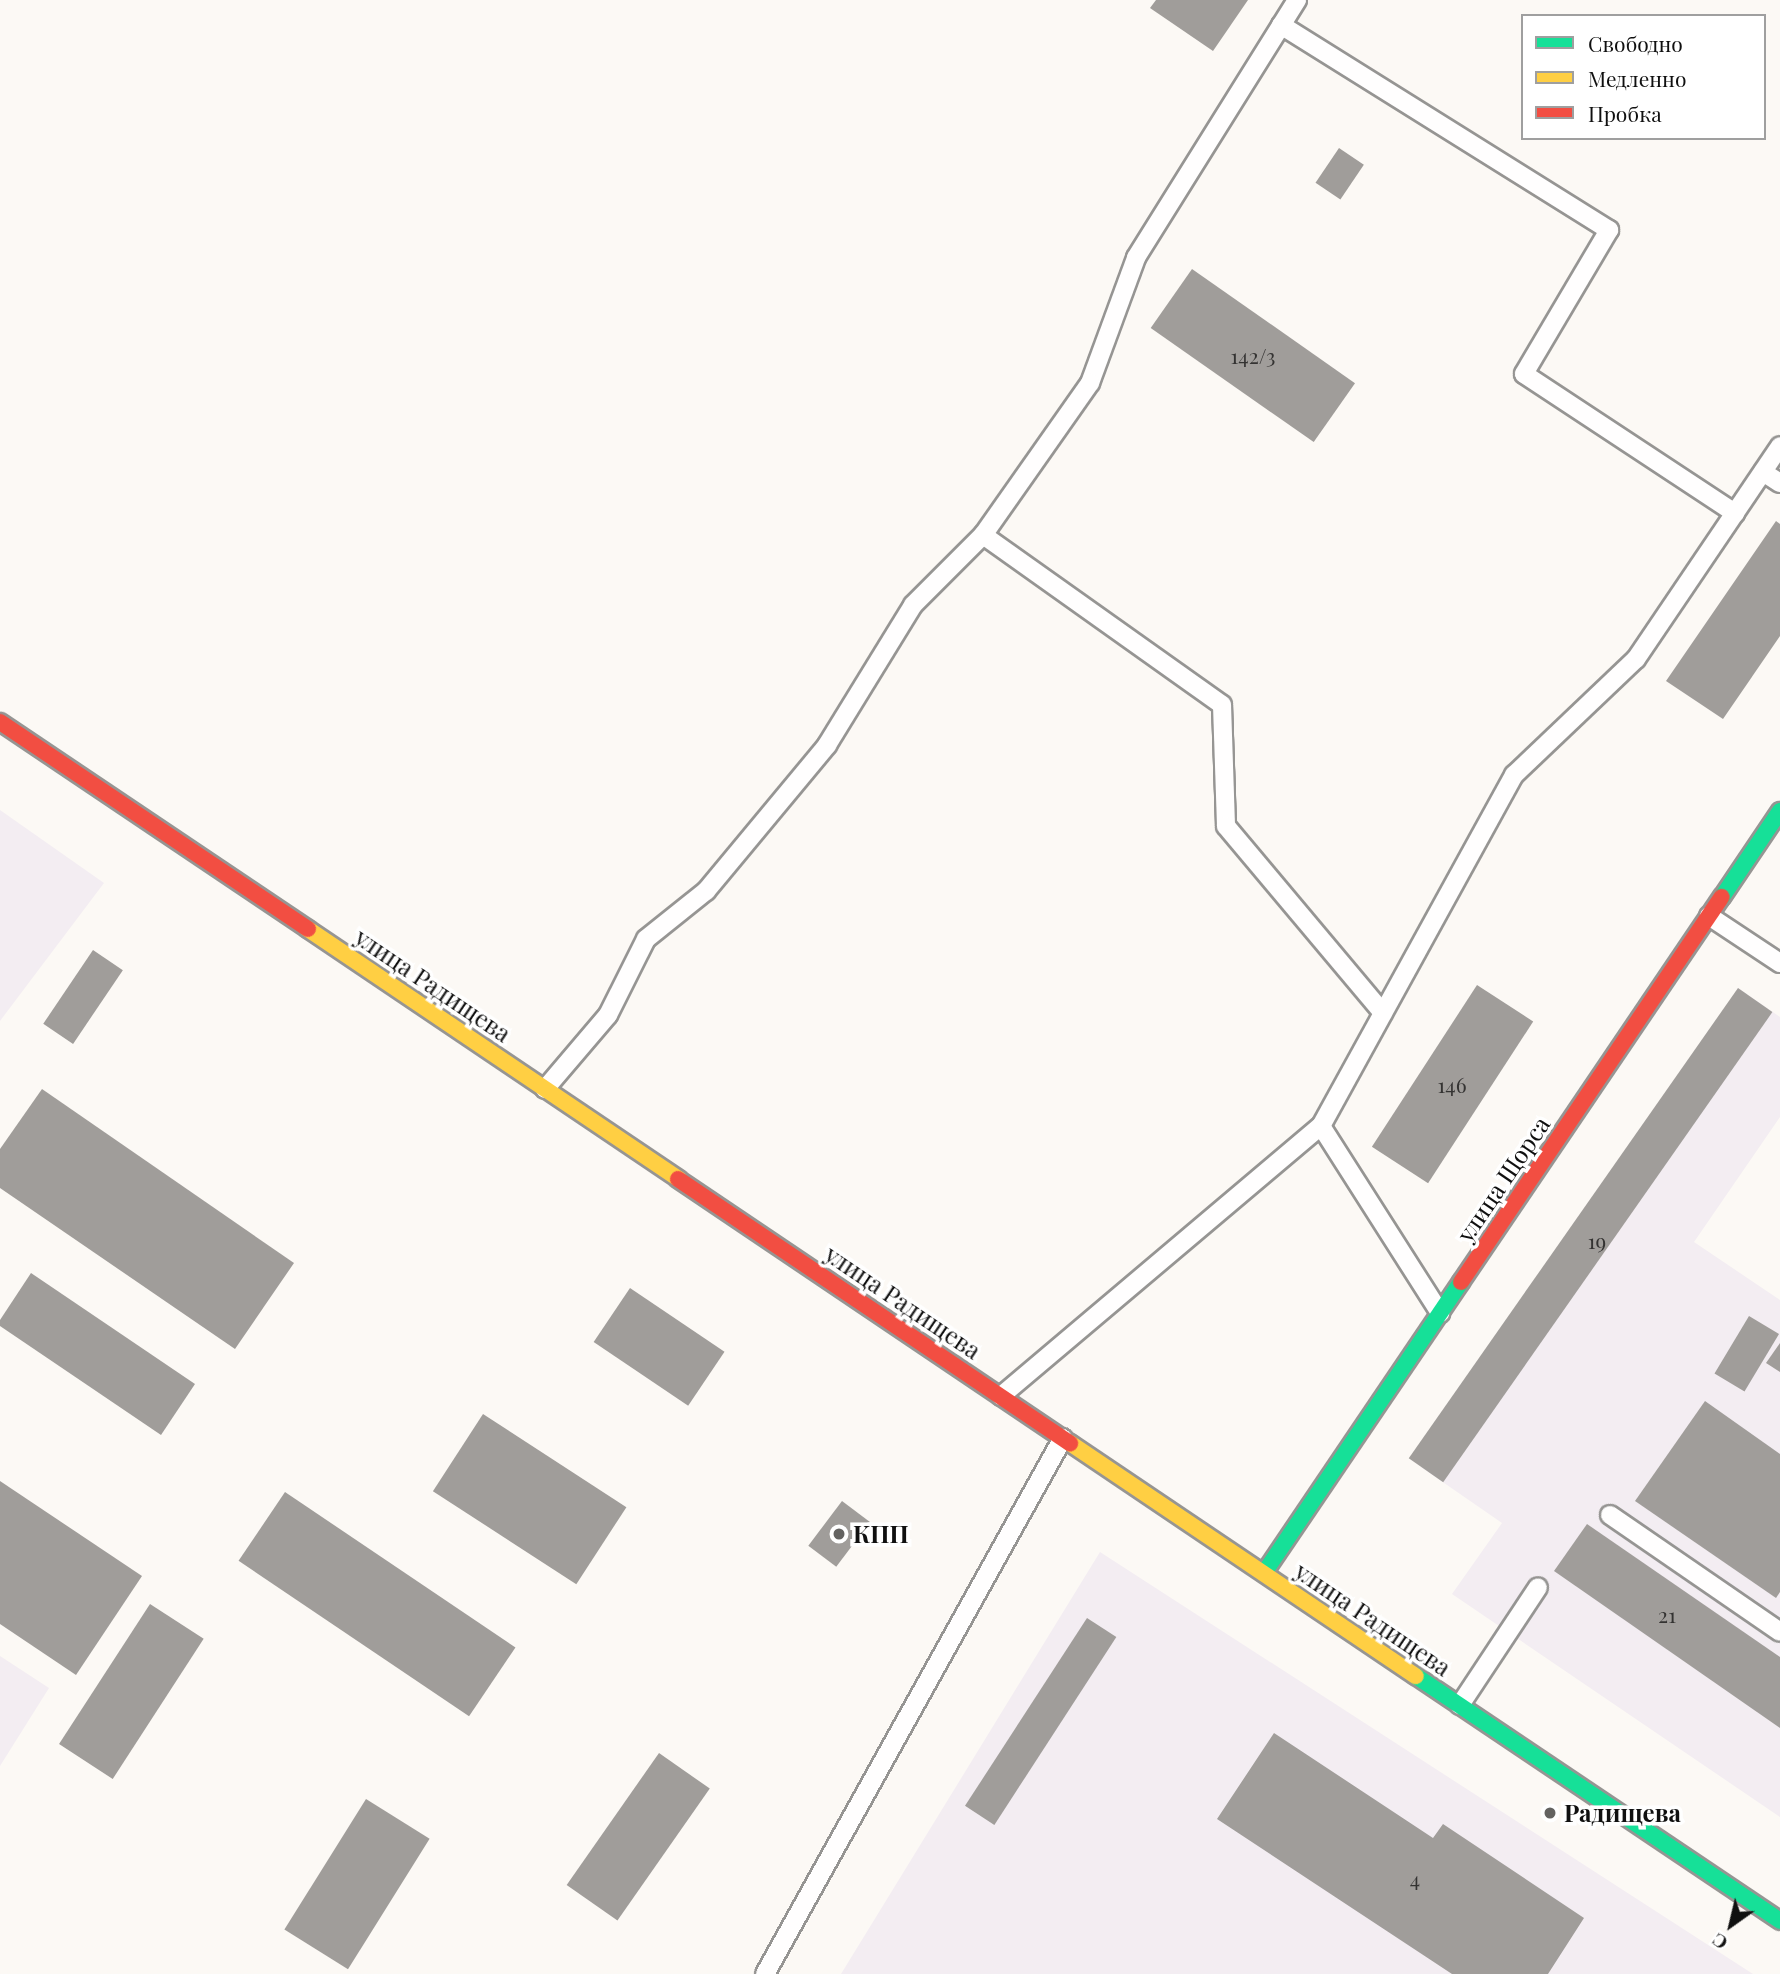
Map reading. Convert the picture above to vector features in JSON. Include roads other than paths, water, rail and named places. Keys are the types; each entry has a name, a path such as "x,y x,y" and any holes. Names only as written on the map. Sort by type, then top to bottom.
{"street":[{"name":"улица Радищева","path":"0,722 1780,1921"},
{"name":"улица Щорса","path":"1264,1573 1780,811"}],"lane":[{"path":"545,1089 608,1015 646,939 706,891 827,745 913,605 983,534 1090,383 1136,258 1297,0"},
{"path":"1281,25 1609,230 1524,374 1735,513"},
{"path":"1001,1396 1321,1126 1514,775 1636,659 1780,446"},
{"path":"1763,472 1780,483"},
{"path":"983,534 1222,705 1226,826 1383,1013"},
{"path":"1709,916 1780,963"},
{"path":"1321,1126 1440,1313"},
{"path":"765,1974 1063,1438"},
{"path":"1610,1515 1780,1632"},
{"path":"1460,1705 1538,1587"}],"place":[{"name":"КПП","path":"839,1534"},
{"name":"Радищева","path":"1550,1813"}]}
